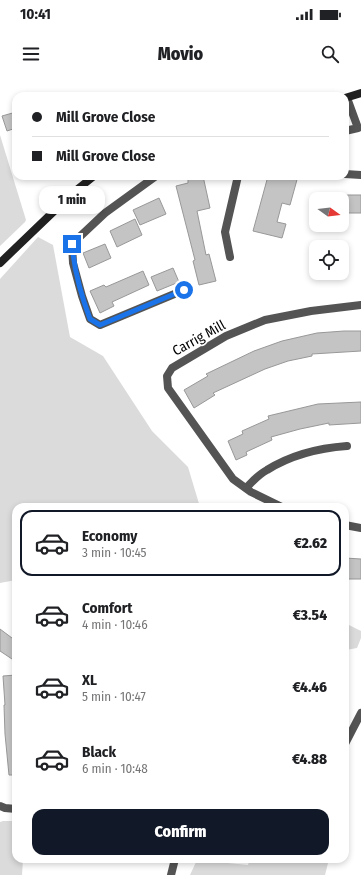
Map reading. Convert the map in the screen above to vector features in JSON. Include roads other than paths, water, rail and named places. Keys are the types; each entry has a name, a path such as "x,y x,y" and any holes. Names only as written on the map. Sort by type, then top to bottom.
{"main road":[{"path":"349,97 361,93"},
{"path":"0,263 74,192 89,180"}],"street":[{"path":"349,105 359,128 349,130"},
{"path":"349,174 361,175"},
{"path":"151,180 106,213 72,244 73,263 82,296 90,319 100,325 184,290"},
{"path":"230,258 225,232 237,180"},
{"name":"Carrig Mill","path":"274,503 246,488 233,479 168,388 167,376 172,368 226,336 265,320 311,311 361,305"},
{"path":"246,488 266,470 286,460 314,450 347,446"},
{"path":"349,526 361,528"},
{"path":"349,736 361,713"},
{"path":"0,806 12,809"},
{"path":"171,875 174,863"}]}
